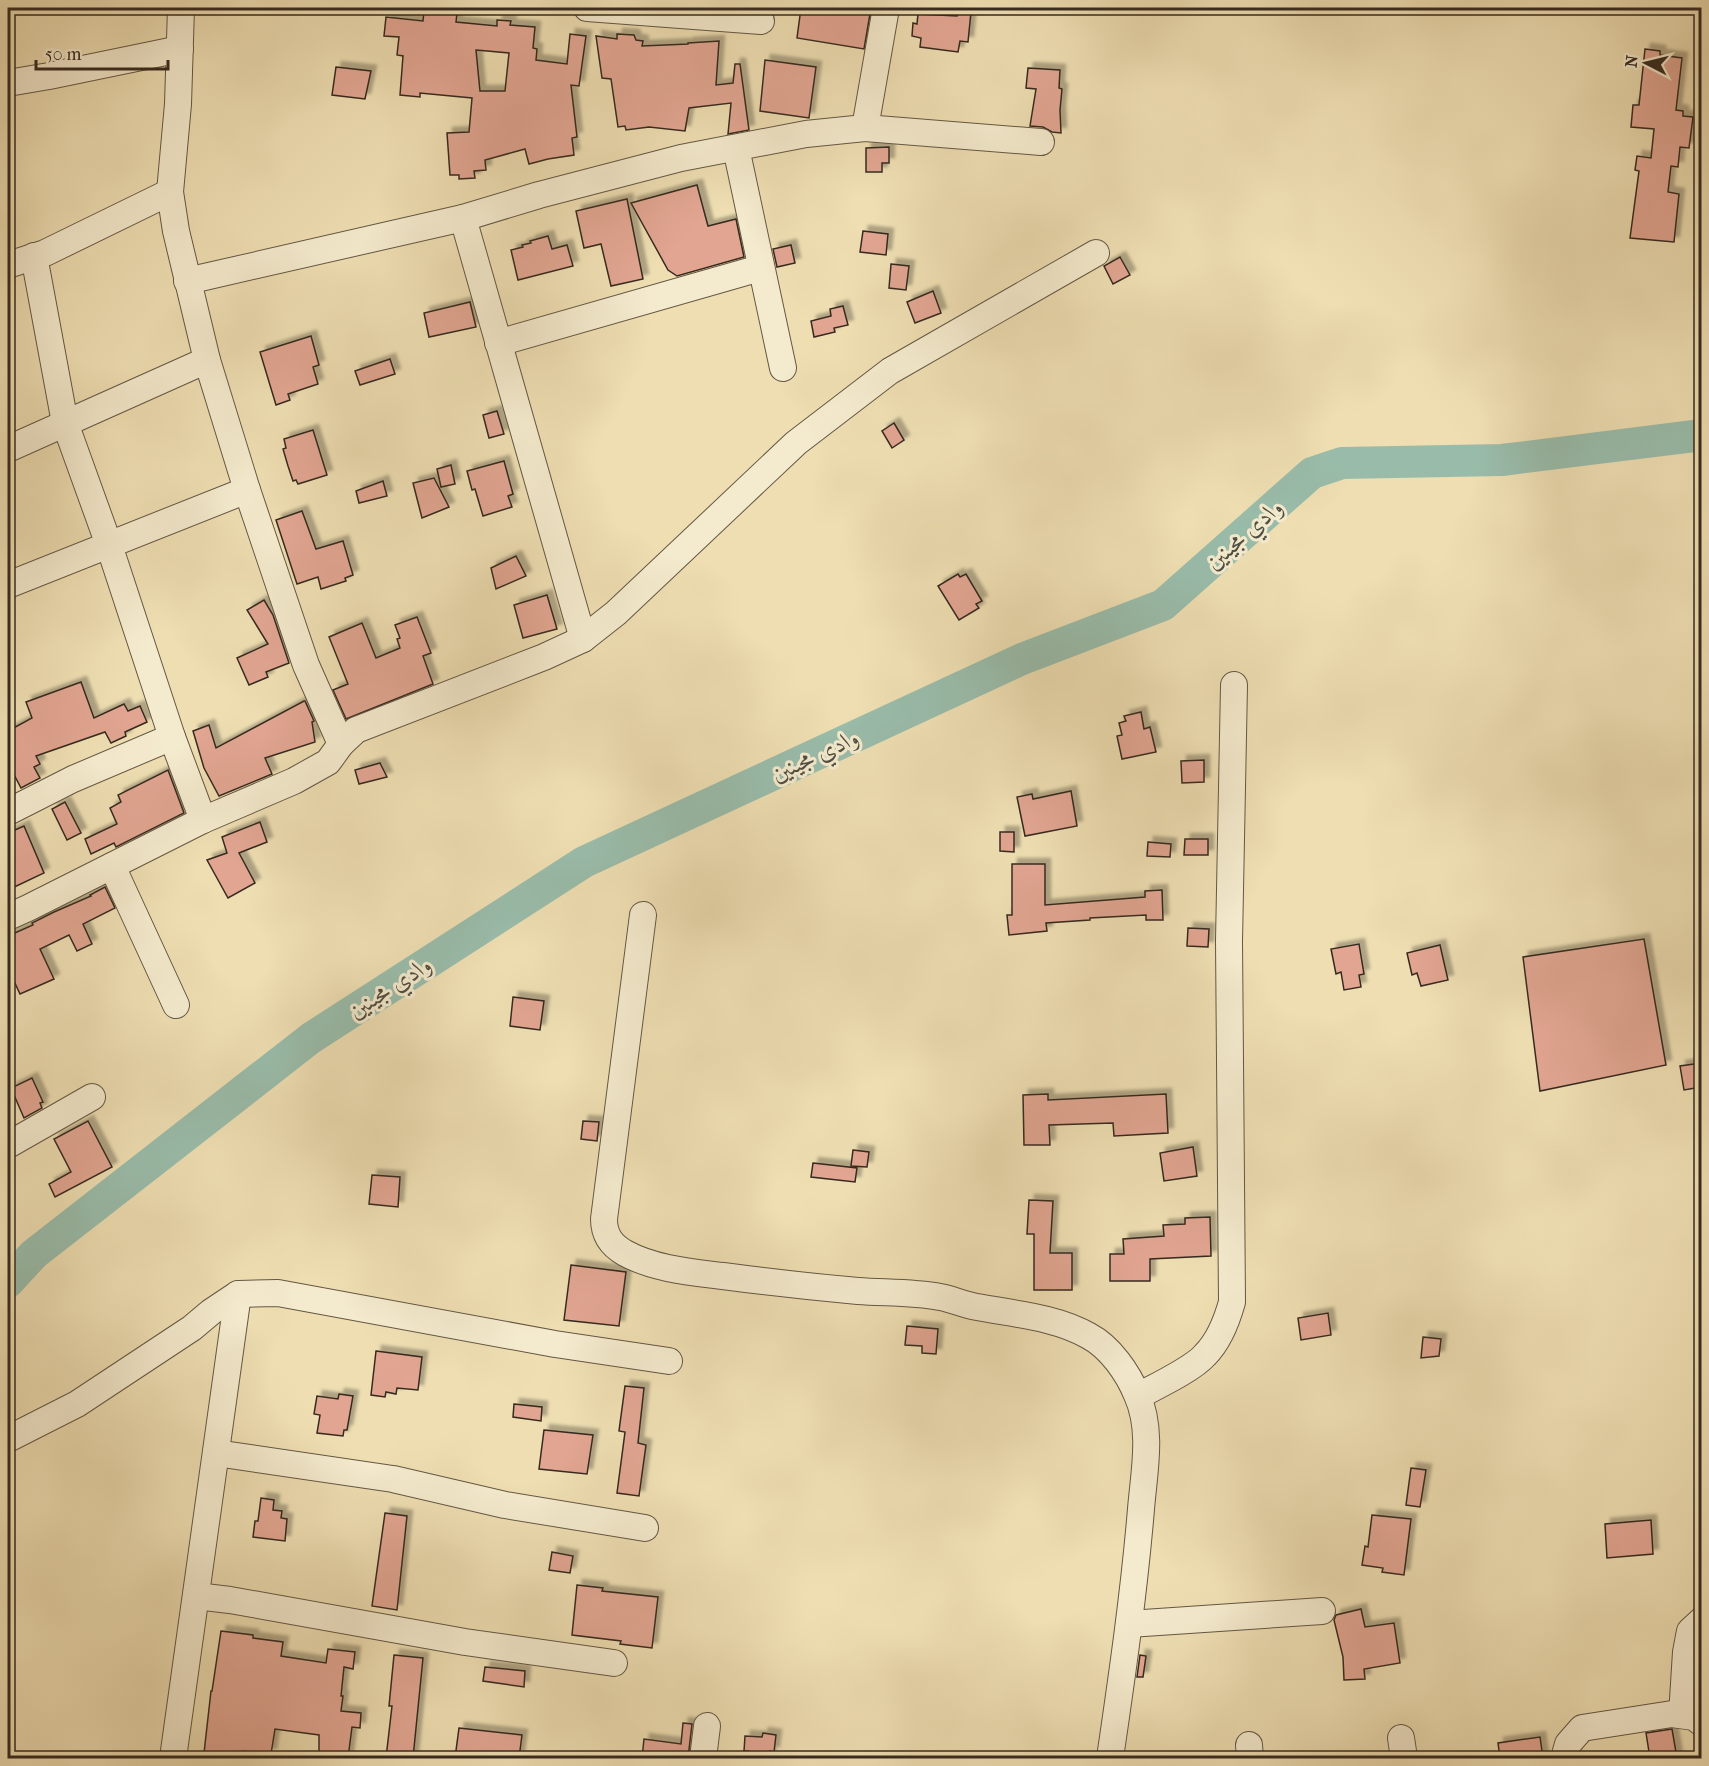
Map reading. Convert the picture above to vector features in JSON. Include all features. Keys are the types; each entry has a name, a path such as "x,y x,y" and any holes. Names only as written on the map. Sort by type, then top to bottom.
{"street":[{"path":"181,8 178,104 170,192 176,231 207,360 247,490 306,665 341,744"},
{"path":"587,8 761,21"},
{"path":"865,128 885,8"},
{"path":"8,82 50,76 180,49"},
{"path":"187,281 463,218 539,195 681,158 806,134 865,128 1041,142"},
{"path":"736,148 783,368"},
{"path":"8,265 45,253 170,192"},
{"path":"463,218 583,639"},
{"path":"8,916 202,820 303,776 328,762 341,744 356,730 544,657 583,639 616,613 796,443 890,371 1096,253"},
{"path":"34,256 65,423 202,820"},
{"path":"498,343 760,268"},
{"path":"8,449 207,360"},
{"path":"8,585 247,490"},
{"path":"1138,1396 1165,1382 1205,1356 1226,1323 1232,1302 1229,941 1234,685"},
{"path":"8,812 73,779 172,737"},
{"path":"112,866 176,1005"},
{"path":"643,915 604,1219 604,1231 611,1242 639,1260 698,1273 810,1287 940,1297 974,1307 1018,1313 1056,1323 1088,1335 1100,1343 1128,1377 1138,1396 1145,1421 1146,1446 1139,1536 1110,1758"},
{"path":"8,1145 92,1097"},
{"path":"8,1439 77,1404 192,1328 238,1294 278,1293 555,1344 669,1361"},
{"path":"173,1758 238,1294"},
{"path":"216,1453 393,1479 505,1505 645,1528"},
{"path":"196,1596 230,1600 499,1648 614,1663"},
{"path":"1128,1624 1322,1611"},
{"path":"1564,1758 1568,1744 1582,1728 1672,1714 1691,1719 1686,1653 1690,1631 1701,1620"},
{"path":"703,1758 707,1726"}],"building":[{"path":"801,8 871,8 864,49 797,38"},
{"path":"958,10 971,12 968,42 960,41 958,52 920,47 921,38 912,36 913,23 917,24 918,14 957,16"},
{"path":"424,11 457,13 456,22 497,26 497,20 511,21 510,25 535,27 533,48 537,49 536,60 567,64 570,34 586,36 579,86 571,85 577,137 572,138 574,155 529,164 525,149 485,160 486,170 474,171 475,178 459,179 459,175 450,175 447,133 469,132 472,98 420,93 420,97 400,95 403,56 397,55 399,37 384,36 386,17 423,21","holes":["476,50 509,53 505,91 480,91"]},
{"path":"617,34 634,35 636,40 643,41 642,46 719,41 716,85 733,83 735,64 740,64 749,130 728,134 731,103 689,108 685,131 649,127 626,130 625,126 618,127 611,79 602,78 596,36 617,39"},
{"path":"1645,49 1660,51 1660,55 1682,58 1676,110 1683,111 1683,116 1693,117 1689,148 1680,147 1678,167 1671,166 1668,192 1679,194 1674,242 1630,238 1639,171 1635,170 1637,156 1651,158 1654,129 1631,127 1633,105 1639,105"},
{"path":"765,60 816,67 809,118 760,111"},
{"path":"336,67 371,71 365,99 332,95"},
{"path":"1028,68 1060,70 1061,133 1052,132 1043,127 1030,126 1036,89 1026,88"},
{"path":"889,147 889,163 882,163 882,172 866,172 866,148"},
{"path":"697,185 708,226 736,219 744,257 677,276 668,270 631,203"},
{"path":"627,199 643,279 611,286 601,244 584,248 576,211"},
{"path":"863,231 888,234 886,255 860,252"},
{"path":"548,236 552,249 567,245 573,266 518,280 511,250"},
{"path":"791,245 795,263 777,267 773,249"},
{"path":"1120,257 1130,275 1113,284 1104,266"},
{"path":"891,264 909,266 906,290 889,288"},
{"path":"933,291 941,313 915,323 907,302"},
{"path":"470,302 476,327 429,337 424,313"},
{"path":"843,306 848,325 834,328 835,332 814,337 811,321 831,316 830,309"},
{"path":"311,336 319,365 313,367 318,384 288,394 290,400 276,405 260,352"},
{"path":"390,359 395,374 360,385 355,371"},
{"path":"497,411 504,434 489,438 483,415"},
{"path":"894,423 904,440 892,448 882,431"},
{"path":"313,430 327,475 298,484 296,480 293,481 288,466 283,449 286,448 284,439"},
{"path":"504,461 513,494 508,496 512,507 483,516 467,471"},
{"path":"451,465 455,484 441,487 437,469"},
{"path":"434,478 449,507 422,518 413,483"},
{"path":"383,481 387,496 359,503 356,491"},
{"path":"302,511 316,549 343,541 353,575 345,578 346,581 321,589 318,577 297,584 276,520"},
{"path":"516,556 526,576 496,589 491,568"},
{"path":"958,574 960,577 966,574 982,601 976,604 979,608 959,620 938,586"},
{"path":"547,595 557,629 523,638 514,605"},
{"path":"264,600 273,615 289,663 266,672 268,677 249,685 237,658 268,644 247,610"},
{"path":"417,617 431,653 423,656 433,684 346,719 333,690 348,684 329,637 362,623 376,658 400,648 397,639 400,638 395,625"},
{"path":"81,682 94,718 124,704 128,711 140,706 147,722 125,732 126,736 111,743 105,732 36,756 40,764 34,767 40,778 21,788 8,763 8,731 32,718 26,702"},
{"path":"304,701 314,721 312,722 315,742 265,758 272,774 219,796 204,768 193,731 209,725 216,748"},
{"path":"1141,712 1144,729 1150,727 1156,752 1122,759 1117,736 1122,735 1119,723 1126,721 1124,716"},
{"path":"1204,760 1204,782 1182,783 1181,761"},
{"path":"380,763 387,777 359,784 355,770"},
{"path":"168,770 184,813 116,847 114,843 91,854 85,839 117,824 110,808 121,802 118,795"},
{"path":"1071,791 1077,826 1025,836 1017,797 1032,794 1033,799"},
{"path":"65,802 81,833 67,840 52,809"},
{"path":"260,822 267,842 239,853 255,883 228,898 207,860 227,853 222,837"},
{"path":"24,826 44,873 8,890 8,833"},
{"path":"1000,832 1014,832 1014,852 1000,851"},
{"path":"1185,839 1208,839 1208,855 1184,855"},
{"path":"1148,842 1171,844 1170,857 1147,856"},
{"path":"1012,864 1045,864 1045,905 1145,897 1145,891 1162,890 1163,920 1146,920 1146,915 1090,918 1090,920 1046,923 1047,931 1009,935 1007,915 1012,915"},
{"path":"105,887 115,908 83,924 92,944 77,951 69,935 40,949 54,979 20,994 8,968 8,936"},
{"path":"1188,928 1209,929 1208,947 1187,946"},
{"path":"1644,939 1666,1065 1540,1091 1523,957"},
{"path":"1359,944 1364,974 1359,975 1361,987 1344,990 1341,972 1336,974 1331,949"},
{"path":"1440,945 1448,980 1421,986 1417,973 1412,975 1407,953"},
{"path":"513,997 544,1001 540,1030 510,1026"},
{"path":"1701,1063 1701,1087 1684,1090 1680,1066"},
{"path":"32,1078 43,1102 40,1103 42,1108 24,1118 11,1088"},
{"path":"1048,1094 1048,1100 1166,1094 1168,1133 1114,1136 1113,1123 1049,1125 1050,1145 1024,1145 1023,1095"},
{"path":"88,1121 112,1167 55,1197 49,1184 71,1172 54,1139"},
{"path":"583,1121 599,1122 597,1141 581,1139"},
{"path":"1193,1147 1197,1176 1164,1181 1160,1153"},
{"path":"853,1150 869,1152 867,1167 851,1166"},
{"path":"813,1163 857,1168 855,1182 811,1177"},
{"path":"372,1175 400,1177 398,1207 369,1204"},
{"path":"1029,1200 1053,1201 1050,1253 1072,1253 1072,1290 1034,1290 1034,1234 1027,1234"},
{"path":"1210,1217 1211,1256 1150,1259 1150,1281 1110,1281 1110,1254 1124,1254 1123,1239 1164,1236 1163,1225 1185,1224 1185,1218"},
{"path":"571,1265 626,1272 619,1326 564,1320"},
{"path":"1328,1313 1331,1335 1301,1340 1298,1318"},
{"path":"907,1326 938,1329 936,1354 922,1353 922,1346 905,1345"},
{"path":"1423,1337 1441,1339 1439,1356 1421,1358"},
{"path":"376,1351 422,1357 418,1390 397,1388 396,1394 386,1392 385,1397 371,1395"},
{"path":"625,1386 644,1388 638,1443 646,1445 639,1496 617,1493 625,1432 619,1431"},
{"path":"339,1394 353,1396 347,1430 344,1430 343,1436 317,1433 320,1415 314,1414 317,1396 338,1399"},
{"path":"514,1404 542,1407 541,1421 513,1417"},
{"path":"544,1430 593,1435 587,1474 539,1469"},
{"path":"1411,1468 1426,1470 1420,1507 1406,1505"},
{"path":"261,1498 274,1500 273,1510 282,1511 281,1518 287,1519 285,1541 253,1537"},
{"path":"385,1513 407,1516 397,1610 372,1606"},
{"path":"1372,1515 1411,1519 1404,1575 1382,1572 1383,1568 1362,1565 1365,1546 1368,1547"},
{"path":"1651,1520 1653,1554 1607,1558 1605,1524"},
{"path":"552,1552 573,1556 570,1573 549,1570"},
{"path":"577,1585 603,1588 602,1591 658,1597 652,1648 620,1644 621,1641 572,1635"},
{"path":"1361,1609 1365,1627 1394,1623 1400,1663 1364,1669 1365,1679 1344,1680 1343,1657 1334,1620 1336,1615"},
{"path":"221,1631 283,1642 281,1656 326,1663 328,1649 355,1652 353,1669 344,1667 341,1696 343,1696 341,1711 361,1713 360,1728 352,1727 348,1758 319,1757 319,1735 275,1729 271,1754 243,1751 242,1758 204,1753"},
{"path":"394,1655 423,1658 413,1758 386,1758 392,1706 389,1706"},
{"path":"1140,1655 1146,1656 1143,1677 1137,1677"},
{"path":"485,1667 525,1671 524,1687 483,1681"},
{"path":"683,1723 692,1724 688,1758 642,1758 644,1739 681,1744"},
{"path":"459,1728 522,1735 519,1758 455,1758"},
{"path":"1672,1729 1677,1758 1650,1758 1646,1733"},
{"path":"763,1733 776,1735 774,1752 770,1751 770,1758 747,1758 748,1751 744,1751 745,1736 762,1737"},
{"path":"1540,1737 1543,1758 1500,1758 1498,1743"}],"waterway":[{"name":"وادي مجينين","path":"8,1282 34,1254 311,1038 584,862 1022,659 1163,605 1312,473 1342,463 1502,460 1702,435"}]}
